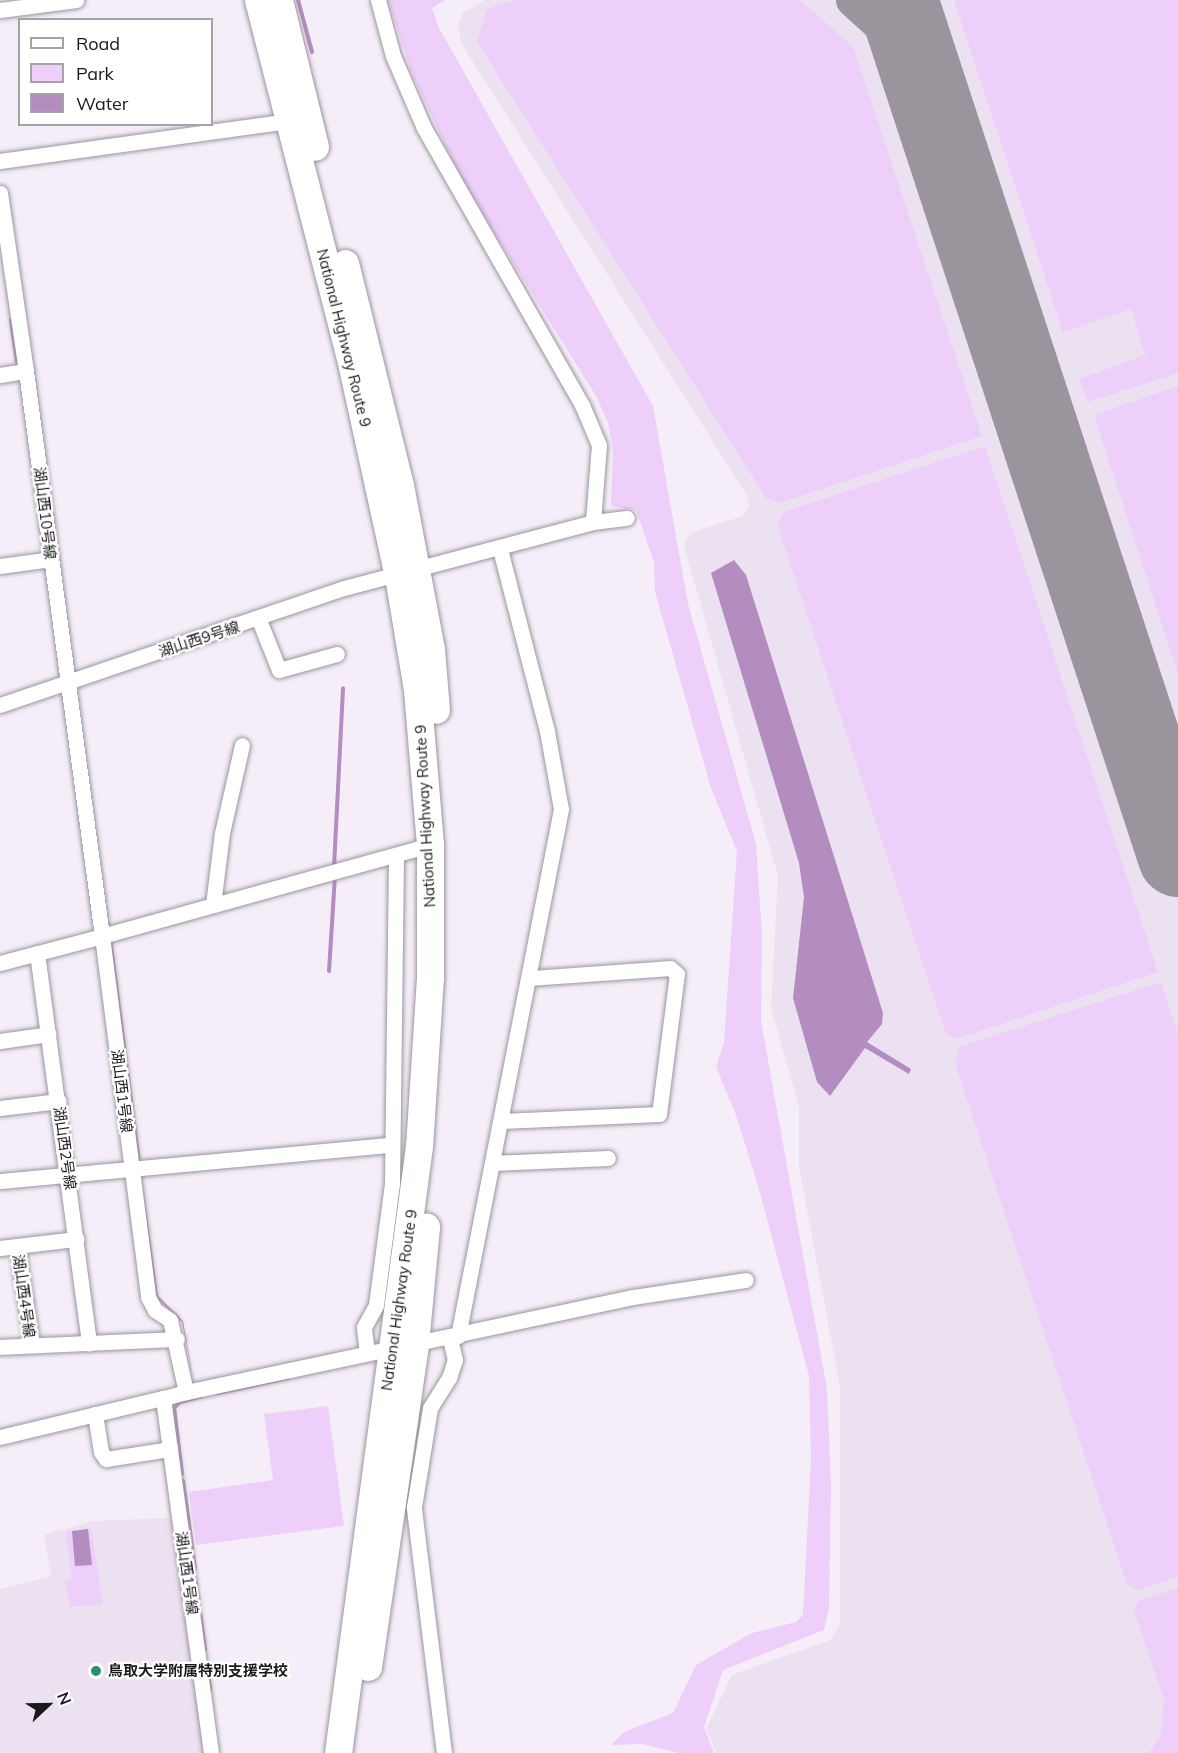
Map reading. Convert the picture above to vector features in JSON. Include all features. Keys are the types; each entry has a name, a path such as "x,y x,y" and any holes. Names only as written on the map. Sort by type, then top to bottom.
{"highway":[{"name":"National Highway Route 9","path":"258,0 361,407 431,649 448,880 445,1043 404,1346 357,1753"},
{"name":"National Highway Route 9","path":"279,0 375,382 408,574 430,845 430,977 422,1120 404,1346 338,1753"}],"street":[{"path":"0,10 76,0"},
{"path":"378,0 393,56 424,128 582,405 600,445 593,522"},
{"path":"0,161 289,121"},
{"name":"湖山西10号線","path":"0,193 102,936"},
{"path":"0,375 26,371"},
{"name":"湖山西9号線","path":"0,705 259,620 344,588 408,574 593,522 627,518"},
{"path":"444,1753 414,1507 430,1408 449,1378 455,1360 454,1337 530,978 561,809 547,731 500,549"},
{"path":"0,566 51,559"},
{"path":"259,620 279,670 337,654"},
{"path":"213,905 222,834 242,745"},
{"path":"0,963 430,845"},
{"path":"367,1353 364,1327 376,1305 392,1184 391,1118 396,855"},
{"name":"湖山西1号線","path":"102,936 148,1297 155,1310 170,1320 177,1339 186,1392"},
{"name":"湖山西2号線","path":"37,953 69,1176 89,1344"},
{"path":"501,1121 659,1114 677,974 670,968 530,978"},
{"path":"0,1041 49,1034"},
{"path":"0,1108 59,1101"},
{"path":"391,1118 422,1120"},
{"path":"0,1181 391,1145"},
{"path":"492,1163 608,1158"},
{"path":"0,1248 76,1239"},
{"name":"湖山西4号線","path":"17,1246 32,1346"},
{"path":"0,1437 186,1392 367,1353 454,1337 633,1297 746,1280"},
{"path":"0,1347 177,1339"},
{"name":"湖山西1号線","path":"163,1398 212,1753"},
{"path":"95,1414 101,1452 106,1460 170,1449"}],"shaded area":[{"path":"485,0 1178,0 1178,1753 716,1753 706,1729 732,1675 830,1640 840,1624 840,1387 799,1167 799,1107 771,1008 778,876 684,546 690,533 743,516 749,505 746,494 461,43 458,26 462,14"},
{"name":"鳥取大学附属特別支援学校","path":"171,1518 204,1753 0,1753 0,1589 51,1576 44,1535 92,1521"}],"green space":[{"path":"388,0 445,0 432,8 439,28 653,406 688,604 756,844 762,935 761,1021 827,1389 831,1485 829,1608 824,1630 723,1670 704,1727 714,1753 679,1753 642,1744 611,1745 624,1732 673,1713 696,1665 752,1633 796,1622 803,1615 811,1460 809,1376 759,1189 736,1115 716,1067 724,1042 737,851 711,788 655,592 654,562 636,510 611,506 613,450 608,423 596,396 461,179 412,74"},
{"path":"515,0 800,0 853,47 982,436 780,503 766,498 477,42 487,9"},
{"path":"954,0 1178,0 1178,373 1088,402 1079,379 1145,355 1131,309 1063,332"},
{"path":"1178,386 1178,674 1094,415"},
{"path":"985,446 1158,972 956,1039 946,1034 777,524 784,512"},
{"path":"1161,982 1178,1034 1178,1577 1137,1590 1127,1584 955,1063 959,1047"},
{"path":"328,1406 344,1526 196,1545 189,1492 273,1480 264,1414"},
{"path":"91,1528 103,1604 70,1607 65,1581 72,1577 66,1532"},
{"path":"1178,1588 1178,1753 1149,1753 1161,1734 1164,1699 1134,1611 1138,1601"}],"water":[{"path":"734,560 746,575 883,1013 882,1024 867,1042 911,1069 909,1074 865,1048 830,1096 817,1082 793,998 804,897 799,863 711,573"},
{"path":"112,939 141,1163 139,1163 110,940"},
{"path":"141,1172 158,1296 183,1321 193,1378 182,1322 156,1297"},
{"path":"88,1529 92,1565 75,1566 72,1531"}],"waterway":[{"path":"298,0 312,52"},
{"path":"11,320 17,362"},
{"path":"334,867 343,688"},
{"path":"329,971 335,876"},
{"path":"218,1393 288,1378"},
{"path":"182,1474 174,1408 180,1402 202,1396"},
{"path":"183,1481 195,1568"},
{"path":"196,1583 199,1601"},
{"path":"200,1613 205,1650"},
{"path":"207,1665 210,1690"}],"taxiway":[{"path":"852,0 905,48 928,94"}],"runway":[{"path":"897,0 1178,856"}],"place":[{"name":"鳥取大学附属特別支援学校","path":"96,1671"}]}
